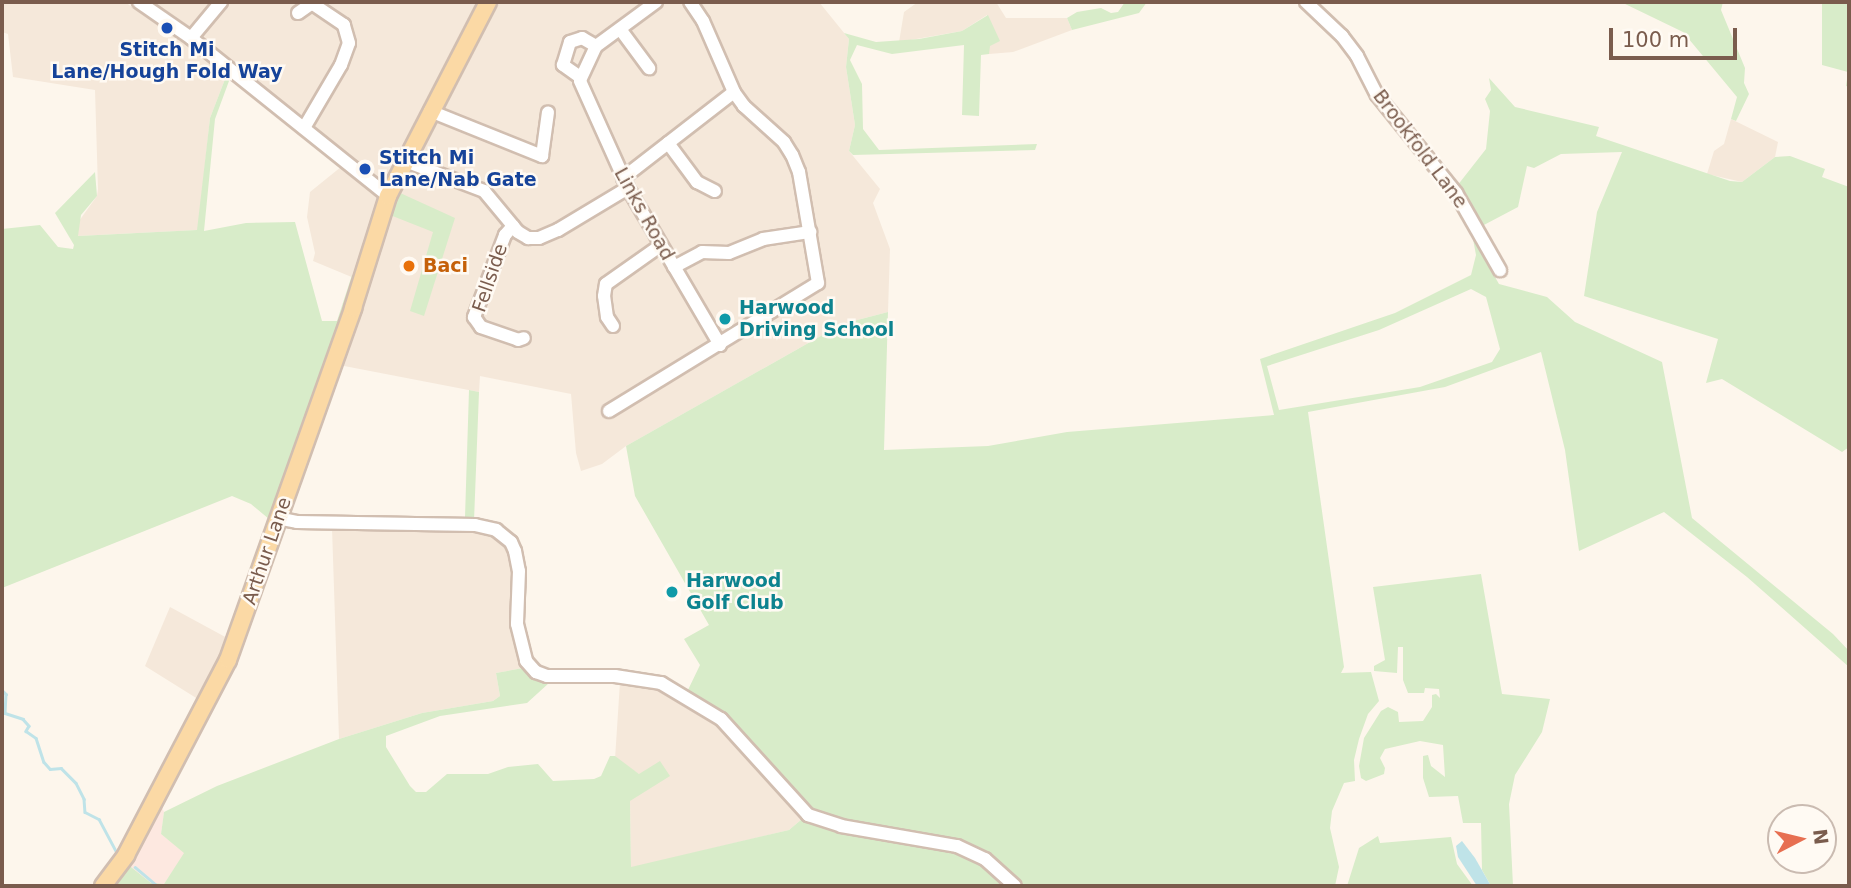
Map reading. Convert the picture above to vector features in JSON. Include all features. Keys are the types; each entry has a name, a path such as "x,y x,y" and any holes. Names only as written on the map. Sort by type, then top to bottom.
{"main road":[{"name":"Arthur Lane","path":"103,886 126,855 228,660 353,307 388,196 488,2"}],"street":[{"path":"139,2 191,38 388,196"},
{"path":"191,38 221,2"},
{"path":"580,77 596,46 656,2"},
{"path":"609,412 815,287 818,275 792,155 784,142 744,106 734,92 703,21 690,2"},
{"name":"Brookfold Lane","path":"1306,2 1342,36 1357,57 1377,96 1456,193 1500,270"},
{"path":"298,13 314,3 352,31 341,65 304,128"},
{"path":"620,29 646,67"},
{"name":"Links Road","path":"596,46 582,38 570,42 563,65 580,77 625,183 720,345"},
{"path":"405,161 481,188 522,236 539,238 572,222 625,183 668,143 734,92"},
{"path":"430,111 542,156 548,112"},
{"path":"668,143 697,182 716,191"},
{"name":"Fellside","path":"513,226 505,235 474,317 481,327 518,340 524,338"},
{"path":"674,267 706,251 730,253 763,239 810,232"},
{"path":"614,327 607,317 604,296 606,284 661,246"},
{"path":"277,518 297,522 475,525 496,530 511,542 515,551 519,571 517,625 526,660 536,672 547,676 615,676 662,683 721,719 808,815 841,826 957,846 985,859 1015,886"}],"shaded area":[{"path":"4,2 125,2 227,74 210,118 198,230 77,236 79,221 97,196 98,189 95,90 13,77 8,34 2,32"},
{"path":"146,2 819,2 849,39 846,67 855,125 849,151 880,189 873,203 890,249 888,312 842,324 626,446 602,464 581,471 576,453 571,394 480,376 479,392 339,365 354,278 313,261 315,253 307,217 310,192 352,158"},
{"path":"918,2 996,2 1006,18 1067,18 1072,30 1013,52 989,54 987,15 962,31 899,42 904,12"},
{"path":"1731,119 1778,142 1775,157 1742,182 1707,174 1714,151 1724,144"},
{"path":"332,528 478,531 492,534 506,547 514,565 510,616 523,668 496,673 500,696 493,701 422,713 339,739"},
{"path":"170,607 229,639 201,701 145,666"},
{"path":"620,682 666,688 707,713 802,819 789,830 631,868 630,801 639,774 615,759"},
{"path":"159,801 164,812 161,834 185,853 164,884 151,883 126,863"}],"green space":[{"path":"1125,2 1147,2 1139,13 1072,30 1067,18 1077,12 1101,8 1111,13 1118,12"},
{"path":"1621,2 1723,2 1721,10 1745,68 1744,83 1749,94 1736,121 1731,119 1737,97 1683,32"},
{"path":"1822,2 1849,2 1849,87 1846,86 1848,72 1822,65"},
{"path":"988,15 1000,41 990,46 989,54 981,55 979,116 962,115 964,45 892,54 857,45 850,60 862,84 863,129 879,150 1037,144 1035,150 853,155 849,151 855,125 846,67 849,39 844,33 876,42 919,39 962,31"},
{"path":"227,74 229,81 215,119 204,231 246,223 295,222 322,321 337,321 352,275 354,278 332,350 269,519 251,504 232,496 2,588 2,229 40,225 58,247 73,249 74,245 55,213 95,172 97,196 81,215 78,236 197,230 210,118"},
{"path":"1489,78 1515,107 1599,127 1596,136 1730,181 1742,182 1775,157 1790,156 1825,169 1822,177 1849,187 1849,447 1842,452 1722,379 1706,383 1718,339 1584,296 1597,212 1622,152 1561,154 1534,168 1527,166 1518,207 1482,226 1457,186 1486,149 1490,111 1485,99 1491,90"},
{"path":"398,192 455,218 424,316 410,311 433,232 390,215"},
{"name":"Harwood Golf Club","path":"1473,239 1499,284 1547,297 1575,322 1662,362 1692,518 1833,634 1849,651 1849,667 1747,577 1664,512 1579,551 1565,450 1541,352 1445,387 1308,412 1344,667 1341,673 1371,672 1379,701 1368,714 1359,739 1354,760 1355,781 1344,783 1332,811 1330,828 1339,867 1335,886 112,886 126,863 151,883 164,884 184,853 161,834 164,812 217,786 339,739 422,713 493,701 500,696 496,673 523,668 532,677 549,683 527,703 440,716 386,736 386,747 416,792 426,792 447,774 488,774 508,767 538,764 553,781 594,779 601,776 610,756 615,756 639,774 660,761 670,776 630,801 631,867 789,830 802,819 803,805 687,692 700,665 684,639 709,625 635,496 626,446 842,324 888,312 884,450 988,446 1067,432 1274,415 1260,359 1395,313 1471,275 1476,255","holes":["1471,289 1486,297 1500,349 1492,362 1420,387 1279,410 1267,366 1379,330"]},
{"path":"469,390 479,392 474,521 420,518 465,517"},
{"path":"1481,574 1502,694 1550,699 1542,732 1515,775 1509,804 1513,886 1491,886 1482,870 1481,823 1463,823 1458,796 1429,797 1423,778 1423,756 1428,755 1431,766 1445,777 1443,745 1420,741 1385,749 1380,758 1385,768 1384,774 1366,781 1361,778 1359,766 1364,738 1381,711 1388,707 1398,712 1399,722 1423,721 1432,707 1432,695 1436,694 1440,698 1439,689 1425,688 1424,693 1408,693 1403,680 1403,647 1398,647 1397,673 1374,671 1374,666 1385,660 1373,587"},
{"path":"1378,836 1380,843 1451,837 1457,864 1473,886 1347,886 1359,848"}],"water":[{"path":"1462,841 1491,886 1477,886 1458,857 1456,846"}],"waterway":[{"path":"2,690 6,694 5,713 23,719 29,726 26,731 36,738 44,762 50,769 61,768 76,783 84,799 85,812 99,819 118,854"},
{"path":"135,867 158,886"}],"place":[{"name":"Stitch Mi Lane/Hough Fold Way","path":"167,28"},
{"name":"Stitch Mi Lane/Nab Gate","path":"365,169"},
{"name":"Baci","path":"409,266"},
{"name":"Harwood Driving School","path":"725,319"},
{"name":"Harwood Golf Club","path":"672,592"}]}
